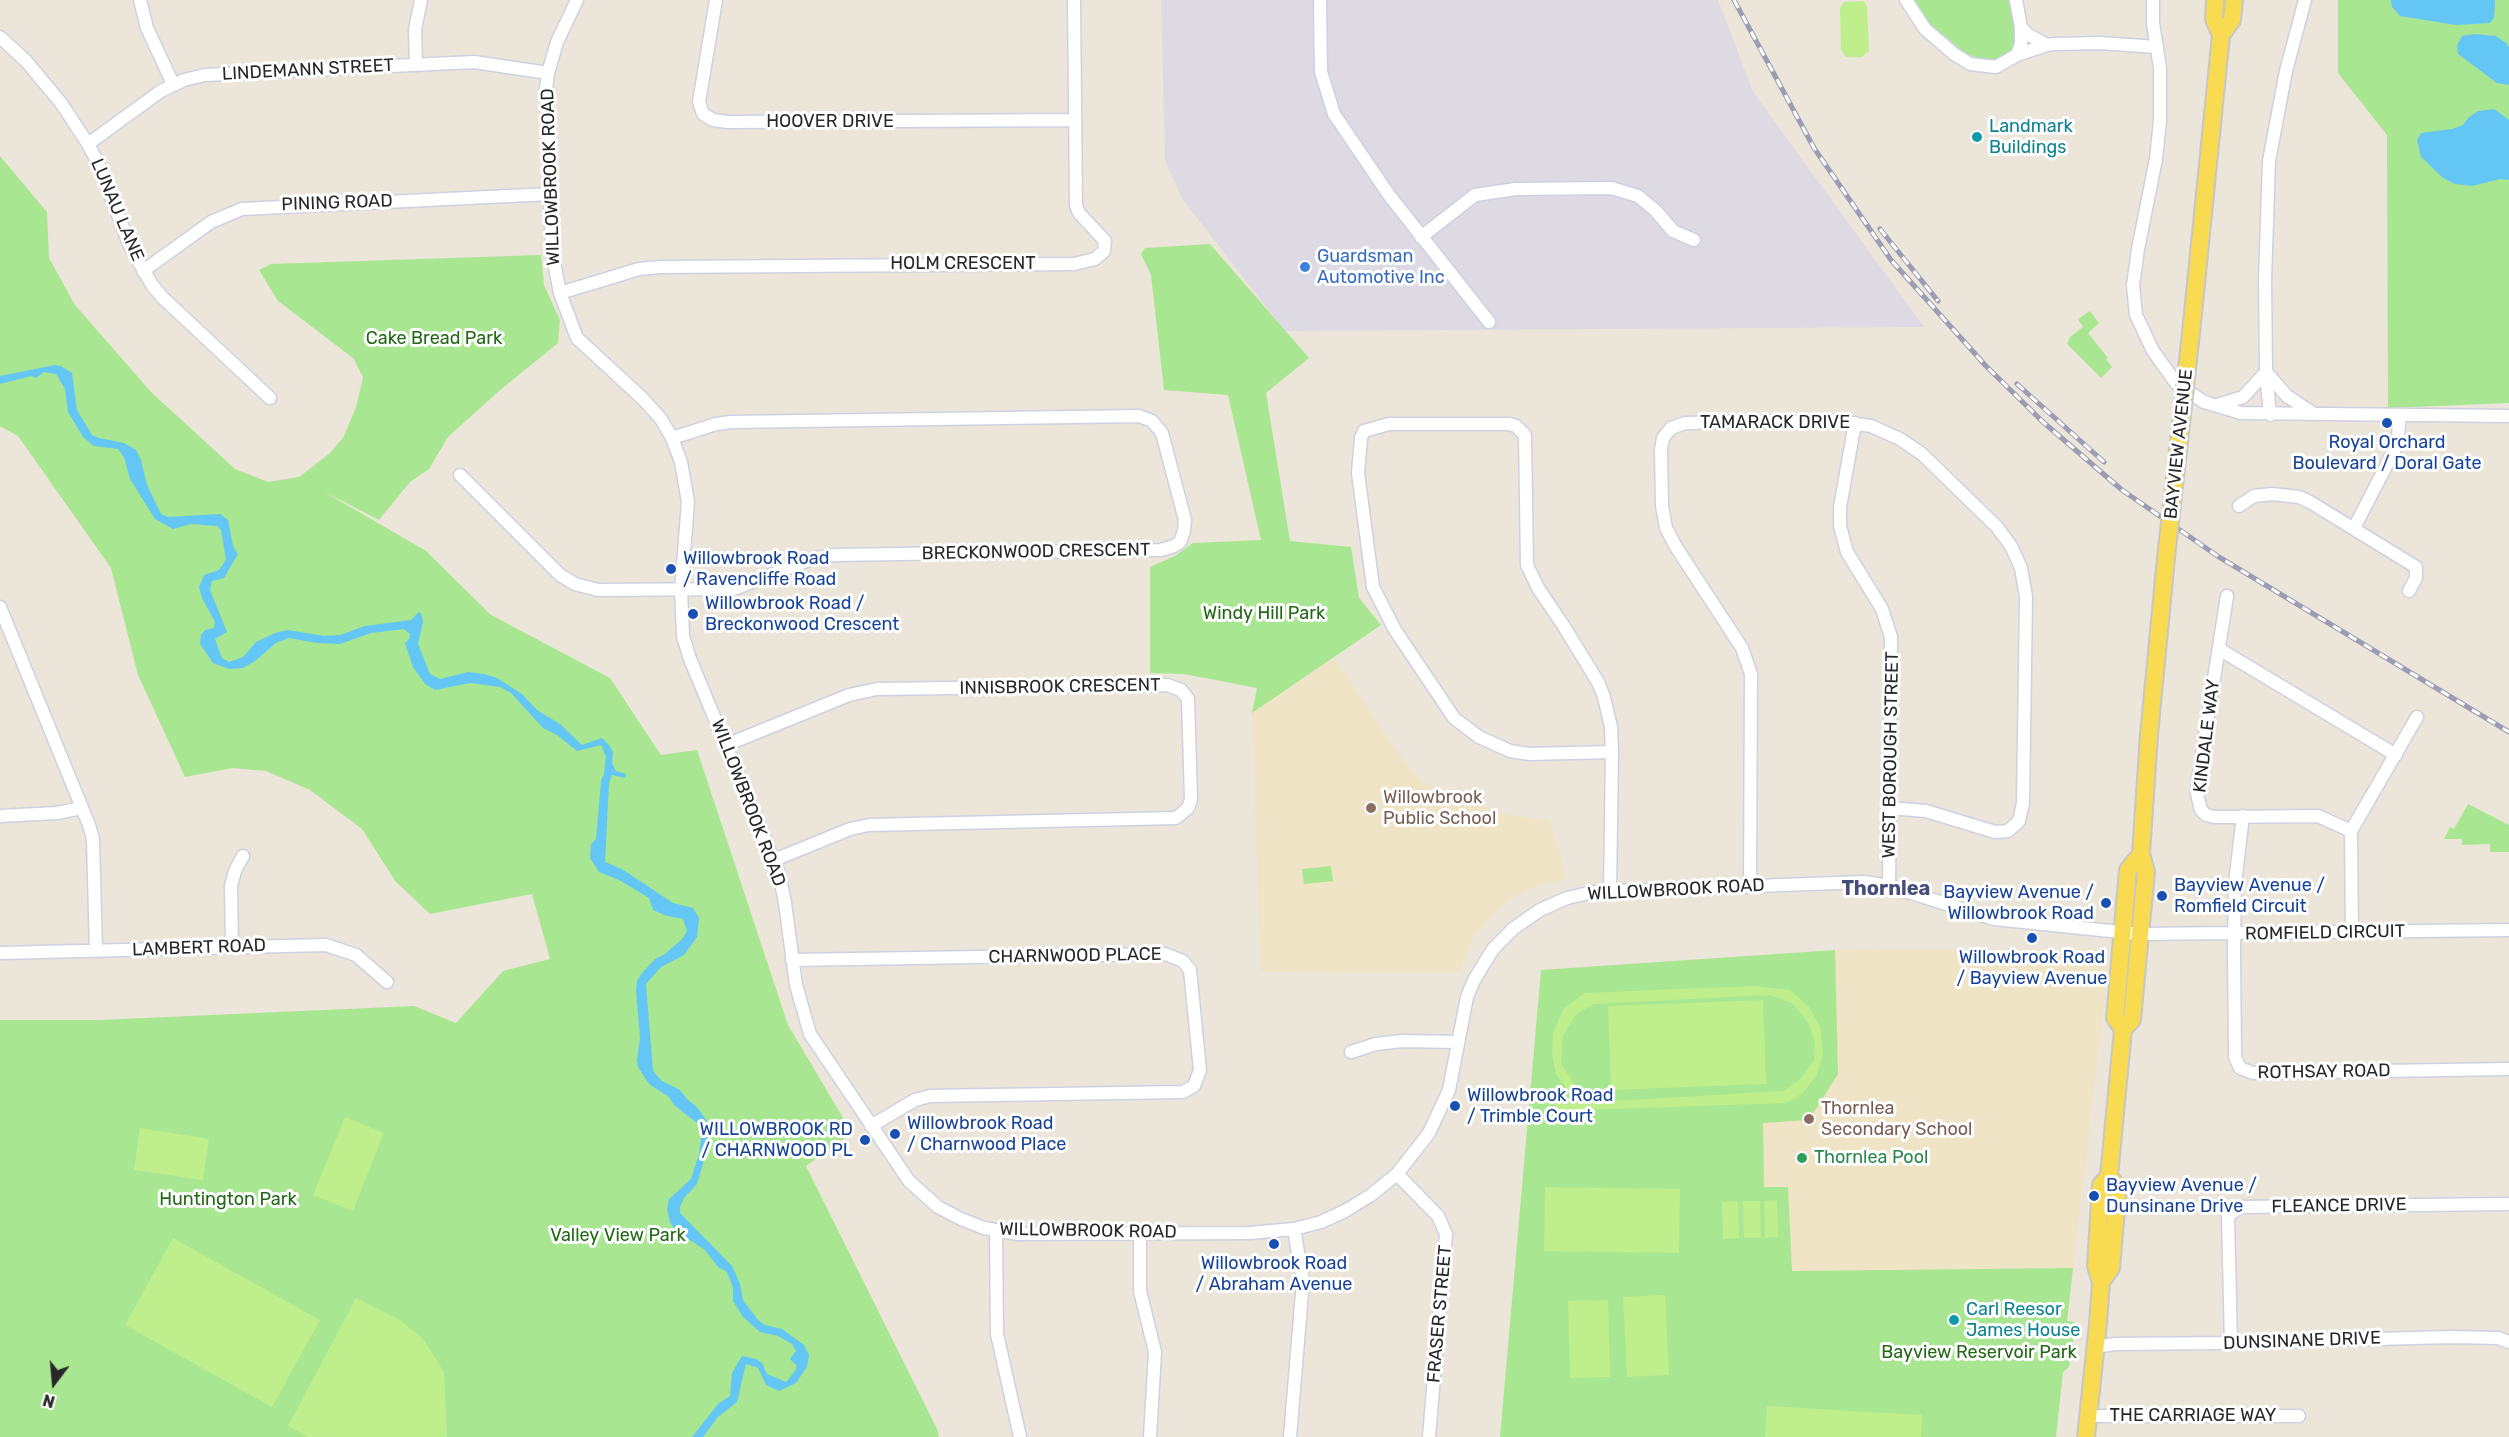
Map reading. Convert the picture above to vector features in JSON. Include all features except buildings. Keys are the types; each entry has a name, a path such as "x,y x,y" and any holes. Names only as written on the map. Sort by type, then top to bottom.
{"main road":[{"name":"BAYVIEW AVENUE","path":"2086,1437 2101,1282 2096,1266 2101,1185 2109,1176 2123,1029 2132,1020 2146,872 2141,854 2149,735 2221,34 2214,19 2216,0"},
{"name":"BAYVIEW AVENUE","path":"2221,34 2232,20 2234,0"},
{"name":"BAYVIEW AVENUE","path":"2123,1029 2115,1018 2128,870 2141,854"}],"street":[{"path":"140,0 147,28 173,84"},
{"path":"416,65 414,29 421,0"},
{"name":"WILLOWBROOK ROAD","path":"577,0 557,42 548,73 546,113 553,261 560,293 577,338 643,399 661,419 672,438 681,462 688,502 681,590 682,625 686,648 774,860 783,888 799,1002 810,1034 909,1181 927,1198 961,1219 996,1231 1029,1234 1250,1233 1294,1229 1321,1222 1345,1211 1371,1196 1397,1174 1419,1148 1436,1120 1449,1090 1462,1015 1474,980 1489,956 1504,937 1526,919 1556,902 1579,895 1610,890 1857,882 1889,886 1994,919 2122,932"},
{"name":"HOOVER DRIVE","path":"717,0 699,102 703,114 713,120 739,122 1076,120"},
{"name":"HOLM CRESCENT","path":"560,293 639,269 660,267 1074,264 1095,259 1104,251 1105,241 1079,213 1076,205 1074,0"},
{"path":"1320,0 1321,72 1334,114 1356,150 1489,322"},
{"path":"1906,0 1924,29 1970,64 1996,67 2017,55 2047,45 2100,43 2157,47"},
{"path":"2016,0 2022,27 2021,44 2017,55"},
{"path":"2153,0 2153,23 2160,68 2160,121 2157,159 2138,249 2133,285 2136,315 2152,351 2176,383 2212,406 2241,413 2509,416"},
{"path":"2270,415 2266,372 2265,279 2269,161 2286,70 2306,0"},
{"path":"2022,27 2027,34 2047,45"},
{"name":"LUNAU LANE","path":"0,37 26,61 61,103 88,144 143,271 163,298 270,398"},
{"name":"LINDEMANN STREET","path":"88,144 173,84 211,74 486,63 548,73"},
{"path":"1421,237 1475,195 1516,189 1611,188 1638,196 1656,211 1673,231 1694,240"},
{"name":"PINING ROAD","path":"143,271 211,222 242,209 550,194"},
{"path":"2212,406 2242,397 2266,372"},
{"path":"2266,372 2287,396 2314,414"},
{"path":"2354,528 2397,445 2400,415"},
{"name":"BRECKONWOOD CRESCENT","path":"459,475 556,571 570,581 598,590 734,589 812,559 834,555 1161,550 1180,542 1185,526 1162,433 1152,421 1139,416 731,422 716,424 672,438"},
{"name":"TAMARACK DRIVE","path":"1750,885 1751,674 1742,648 1668,533 1662,506 1662,444 1671,428 1685,423 1833,421 1855,423 1885,431 1911,446 1997,527 2016,556 2024,581 2026,597 2023,803 2019,821 2008,831 1995,832 1926,811 1890,808"},
{"name":"WEST BOROUGH STREET","path":"1855,423 1840,507 1840,526 1847,552 1882,609 1891,637 1889,886"},
{"path":"1610,890 1612,752 1611,727 1598,682 1538,588 1527,565 1525,461 1527,445 1525,435 1520,429 1509,424 1389,424 1364,431 1361,438 1358,473 1373,587 1395,630 1454,718 1479,736 1510,751 1529,754 1612,752"},
{"path":"2239,506 2254,496 2264,494 2299,497 2416,567 2416,578 2409,591"},
{"name":"KINDALE WAY","path":"2227,596 2197,794 2199,806 2206,815 2312,815 2330,820 2351,831"},
{"path":"0,607 93,839 96,951"},
{"name":"KINDALE WAY","path":"2219,649 2396,755"},
{"name":"INNISBROOK CRESCENT","path":"726,745 849,695 877,689 1167,685 1180,690 1188,699 1191,799 1185,812 1176,818 869,825 850,829 774,860"},
{"path":"2352,932 2351,831 2417,717"},
{"path":"0,816 57,813 82,808"},
{"path":"2234,934 2235,883 2243,816"},
{"path":"232,946 231,886 235,871 243,856"},
{"name":"ROMFIELD CIRCUIT","path":"2122,932 2234,934 2509,930"},
{"name":"ROTHSAY ROAD","path":"2234,934 2235,1057 2238,1065 2244,1071 2253,1073 2509,1070"},
{"name":"LAMBERT ROAD","path":"0,953 232,946 333,946 362,959 387,982"},
{"name":"CHARNWOOD PLACE","path":"792,960 1165,954 1183,961 1190,970 1200,1070 1194,1086 1184,1092 930,1096 915,1100 871,1126"},
{"path":"1351,1052 1376,1044 1402,1041 1458,1042"},
{"name":"FRASER STREET","path":"1397,1174 1438,1216 1446,1234 1429,1437"},
{"name":"FLEANCE DRIVE","path":"2231,1343 2228,1216 2240,1207 2509,1204"},
{"path":"1290,1437 1304,1281 1294,1229"},
{"path":"996,1231 997,1337 1020,1437"},
{"path":"1140,1233 1140,1291 1155,1352 1150,1437"},
{"name":"DUNSINANE DRIVE","path":"2095,1347 2115,1344 2451,1337 2498,1338 2509,1342"},
{"name":"THE CARRIAGE WAY","path":"2088,1416 2299,1416"}],"shaded area":[{"path":"1161,0 1718,0 1753,92 1924,327 1285,331 1183,200 1165,161"},
{"name":"Willowbrook Public School","path":"1335,658 1391,744 1419,780 1461,799 1511,816 1549,820 1567,878 1527,889 1501,905 1473,937 1458,973 1261,972 1252,713"},
{"name":"Thornlea Secondary School","path":"2103,949 2109,958 2073,1268 1792,1271 1541,970 1835,950"}],"green space":[{"path":"1912,0 2009,0 2016,34 2012,50 2000,62 1968,55 1931,26"},
{"path":"2338,0 2509,0 2509,403 2388,408 2387,135 2338,73"},
{"path":"1864,1 1867,7 1869,51 1862,57 1846,57 1841,50 1840,8 1844,2"},
{"name":"Valley View Park","path":"0,156 47,212 49,258 75,305 151,392 235,469 268,482 299,477 330,453 343,438 356,407 363,377 353,358 278,301 259,270 271,264 541,255 544,285 560,320 558,343 499,391 448,437 429,469 410,482 379,520 323,491 426,551 491,615 610,678 661,755 697,750 788,1025 852,1133 806,1166 939,1437 0,1437 0,1020 99,1020 414,1006 456,1023 503,971 550,959 532,894 430,914 396,882 362,829 310,790 266,771 232,768 185,777 138,675 111,568 18,436 0,426"},
{"name":"Windy Hill Park","path":"1210,244 1309,358 1266,393 1290,541 1351,547 1359,598 1381,625 1252,713 1257,688 1184,674 1150,673 1150,567 1175,556 1193,543 1261,540 1228,395 1164,390 1151,275 1141,254 1145,248"},
{"path":"2090,311 2099,323 2088,333 2108,358 2106,359 2112,367 2101,378 2067,344 2070,337 2083,327 2078,319"},
{"path":"2468,804 2509,825 2509,852 2490,852 2490,844 2462,845 2462,839 2444,839 2450,827 2454,829"},
{"path":"1331,866 1333,881 1304,884 1302,869"},
{"name":"Bayview Reservoir Park","path":"1835,950 1838,1074 1809,1120 1763,1123 1764,1187 1788,1187 1792,1271 2073,1268 2067,1321 2075,1322 2074,1334 2069,1367 2063,1372 2056,1437 1500,1437 1541,970"},
{"path":"1753,986 1790,990 1809,1007 1820,1026 1823,1054 1817,1074 1803,1093 1786,1103 1556,1111 1555,1104 1577,1103 1556,1074 1552,1054 1553,1032 1564,1008 1585,993","holes":["1770,995 1793,1004 1809,1024 1815,1042 1814,1061 1799,1080 1783,1091 1611,1101 1593,1098 1575,1086 1561,1063 1563,1036 1576,1014 1594,1004"]},
{"path":"1763,1000 1766,1084 1611,1090 1608,1006"},
{"path":"345,1117 384,1133 353,1211 313,1195"},
{"path":"140,1128 209,1139 203,1180 134,1170"},
{"path":"1545,1187 1680,1189 1679,1253 1544,1251"},
{"path":"1777,1200 1778,1237 1765,1238 1764,1201"},
{"path":"1738,1201 1739,1238 1723,1239 1722,1202"},
{"path":"1743,1201 1760,1201 1761,1238 1744,1238"},
{"path":"173,1238 320,1320 272,1407 125,1325"},
{"path":"1665,1295 1669,1375 1627,1377 1623,1297"},
{"path":"356,1298 400,1320 423,1339 444,1372 447,1437 308,1437 288,1426"},
{"path":"1608,1300 1610,1377 1570,1378 1568,1301"},
{"path":"1767,1406 1922,1415 1921,1437 1765,1437"}],"water":[{"path":"2391,0 2495,0 2494,18 2490,23 2456,25 2400,16 2392,7"},
{"path":"2474,34 2496,36 2509,47 2509,85 2497,83 2458,54 2457,45 2462,36"},
{"path":"2494,109 2509,120 2509,180 2500,179 2472,186 2455,184 2443,178 2421,157 2417,140 2421,133 2452,129 2463,125 2478,111"},
{"path":"55,365 72,373 77,410 92,435 124,443 136,450 147,485 161,514 168,517 220,514 228,520 233,546 238,554 224,578 212,581 210,590 227,632 215,639 222,658 229,662 243,657 256,642 275,633 288,630 324,636 340,635 365,626 411,620 419,612 423,622 418,644 430,674 440,679 468,672 497,678 522,694 537,710 560,724 582,745 602,738 609,745 613,752 612,763 616,771 626,774 625,778 612,775 609,783 605,862 622,869 673,903 693,908 699,918 697,937 684,955 661,967 646,984 653,1071 662,1081 680,1090 697,1107 706,1120 709,1131 705,1157 697,1184 684,1198 680,1213 732,1266 740,1284 743,1300 758,1320 765,1325 782,1329 804,1345 809,1355 807,1367 796,1383 779,1391 766,1385 758,1368 746,1364 737,1402 718,1417 703,1437 692,1437 718,1404 730,1396 732,1373 742,1356 756,1359 762,1363 767,1374 786,1382 797,1366 790,1359 796,1351 792,1344 778,1336 760,1332 743,1317 733,1301 733,1288 727,1272 718,1267 705,1250 675,1230 670,1222 667,1209 669,1199 691,1179 699,1154 702,1132 697,1123 674,1105 669,1097 649,1084 638,1067 640,1038 636,991 637,981 642,973 655,959 665,954 682,939 687,931 683,919 653,910 649,898 619,880 599,872 590,858 591,844 596,839 601,781 606,757 601,745 577,751 557,735 543,728 511,693 500,687 470,683 435,690 425,684 413,667 405,643 410,634 404,629 371,633 340,644 289,638 276,643 243,668 229,669 213,663 200,644 201,635 205,630 214,628 215,622 202,598 199,587 204,575 219,570 226,560 221,530 217,526 191,524 173,529 155,519 130,479 124,457 118,449 94,446 83,437 68,412 65,389 56,374 44,372 36,378 31,376 0,384 0,376"}],"railway":[{"path":"1734,0 1814,148 1891,260 1986,366 2043,422 2122,490 2219,557 2509,732"},
{"path":"1880,229 1938,301"},
{"path":"2017,384 2104,462"}],"place":[{"name":"Landmark Buildings","path":"1977,137"},
{"name":"Guardsman Automotive Inc","path":"1305,267"},
{"name":"Royal Orchard Boulevard / Doral Gate","path":"2387,423"},
{"name":"Willowbrook Road / Ravencliffe Road","path":"671,569"},
{"name":"Willowbrook Road / Breckonwood Crescent","path":"693,614"},
{"name":"Willowbrook Public School","path":"1371,808"},
{"name":"Bayview Avenue / Romfield Circuit","path":"2162,896"},
{"name":"Bayview Avenue / Willowbrook Road","path":"2106,903"},
{"name":"Willowbrook Road / Bayview Avenue","path":"2032,938"},
{"name":"Willowbrook Road / Trimble Court","path":"1455,1106"},
{"name":"Thornlea Secondary School","path":"1809,1119"},
{"name":"Willowbrook Road / Charnwood Place","path":"895,1134"},
{"name":"WILLOWBROOK RD / CHARNWOOD PL","path":"865,1140"},
{"name":"Thornlea Pool","path":"1802,1158"},
{"name":"Bayview Avenue / Dunsinane Drive","path":"2094,1196"},
{"name":"Willowbrook Road / Abraham Avenue","path":"1274,1244"},
{"name":"Carl Reesor James House","path":"1954,1320"}],"district":[{"name":"Thornlea","path":"1886,889"}],"park label":[{"name":"Cake Bread Park","path":"434,339"},
{"name":"Huntington Park","path":"228,1200"}]}
